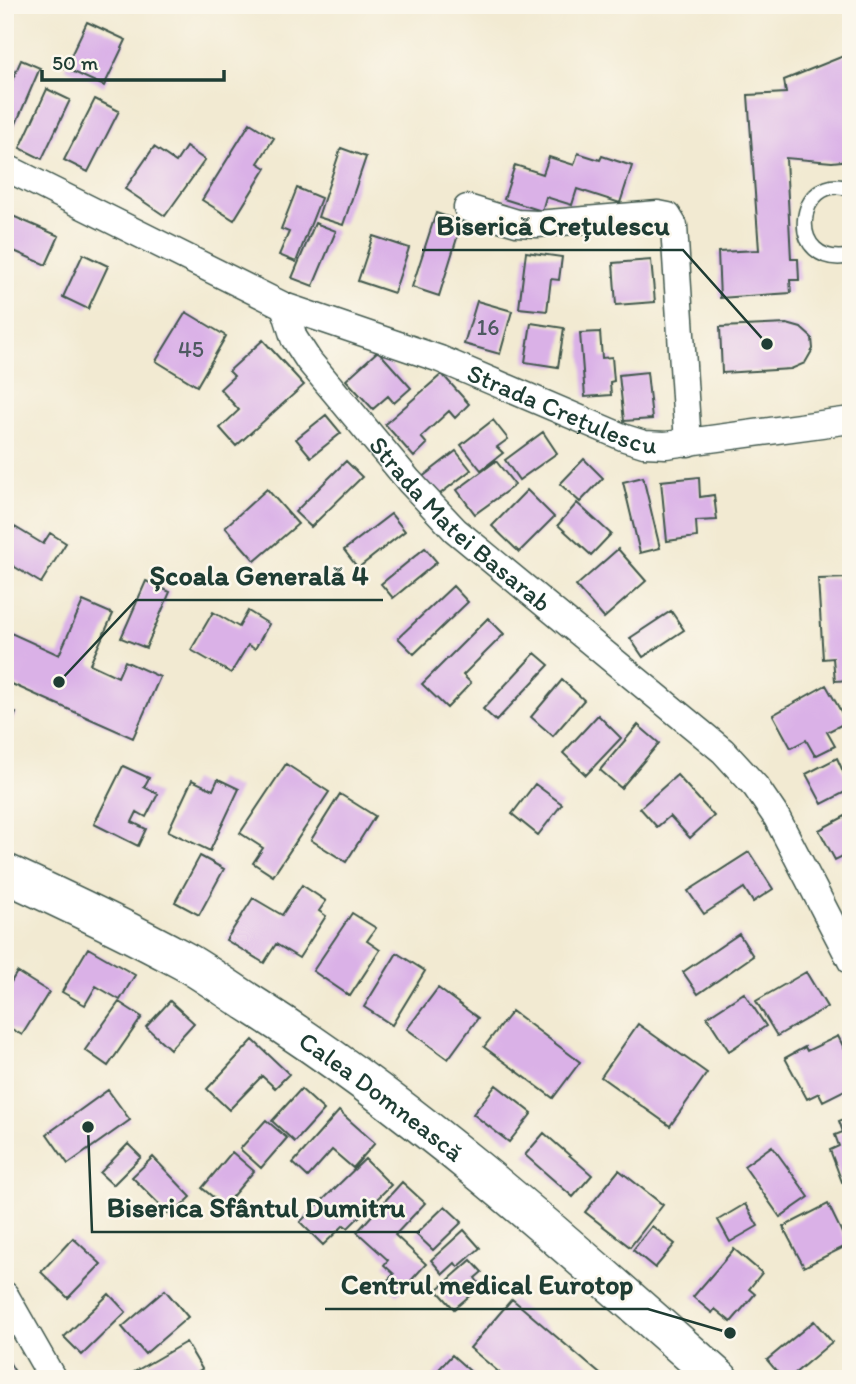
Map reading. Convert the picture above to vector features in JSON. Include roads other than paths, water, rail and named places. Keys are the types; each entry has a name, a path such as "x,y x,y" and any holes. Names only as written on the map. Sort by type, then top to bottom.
{"main road":[{"name":"Calea Domnească","path":"5,873 188,963 295,1032 386,1096 544,1227 719,1379"},
{"path":"5,894 51,914 169,975 285,1048 373,1110 500,1215 688,1379"}],"street":[{"path":"5,167 284,306"},
{"path":"467,208 517,223 537,224 658,214 668,216 674,226 688,443"},
{"name":"Strada Crețulescu","path":"284,306 440,359 644,444 688,443 851,420"},
{"name":"Strada Matei Basarab","path":"284,306 294,338 309,362 409,481 455,530 723,751 756,787 792,846 851,961"},
{"path":"5,1295 52,1379"}],"lane":[{"path":"851,189 832,187 818,194 808,205 803,219 805,234 813,247 825,255 840,258 851,256"}],"place":[{"name":"Biserică Crețulescu","path":"767,344"},
{"name":"Școala Generală 4","path":"59,682"},
{"name":"Biserica Sfântul Dumitru","path":"88,1127"},
{"name":"Centrul medical Eurotop","path":"730,1333"}]}
